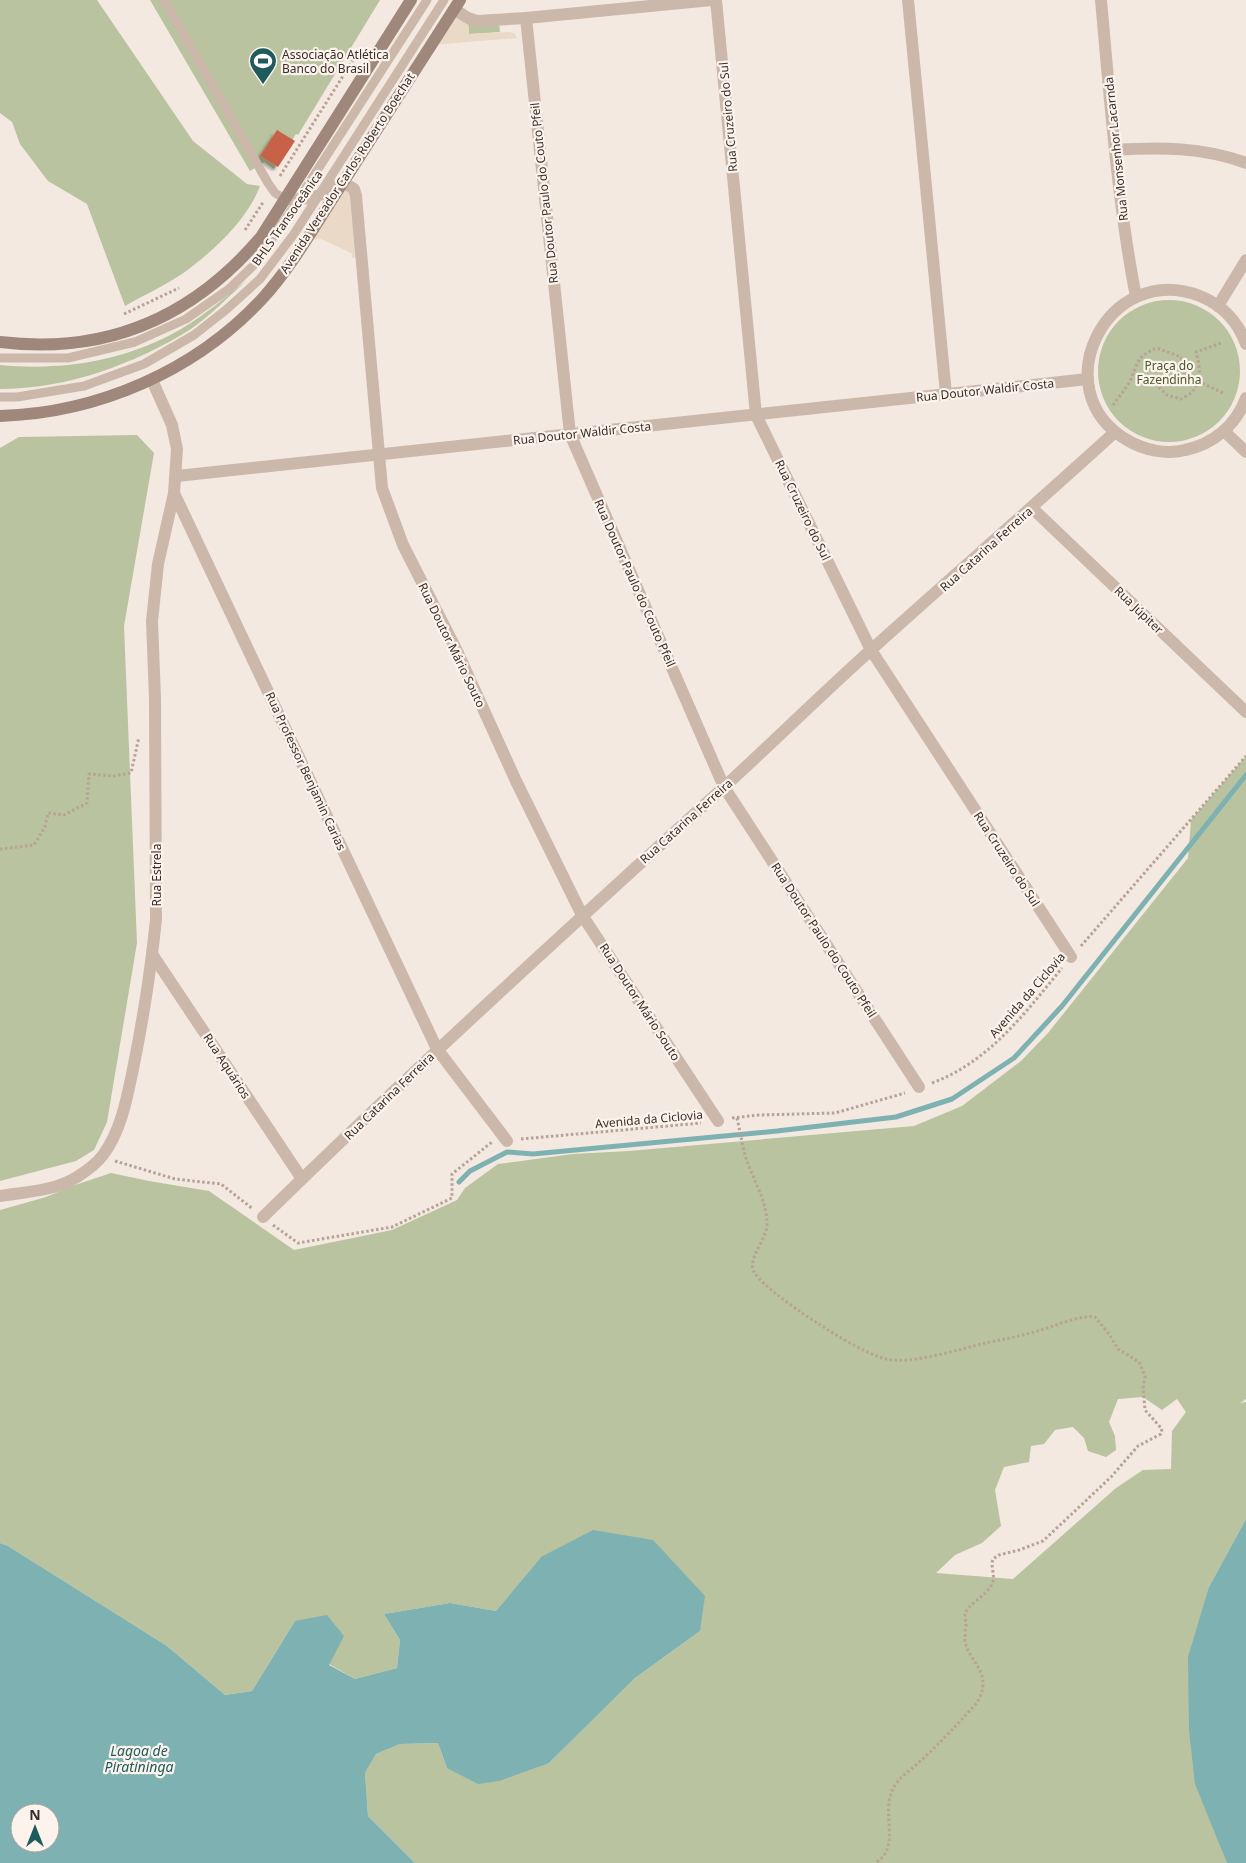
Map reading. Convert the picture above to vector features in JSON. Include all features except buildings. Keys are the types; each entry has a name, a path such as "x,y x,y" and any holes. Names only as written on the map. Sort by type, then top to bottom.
{"main road":[{"path":"0,342 46,344 101,339 132,330 179,308 219,280 244,257 261,237 411,0"},
{"name":"Avenida Vereador Carlos Roberto Boechat","path":"0,416 49,412 88,403 152,380 199,352 242,320 263,297 289,263 457,4"}],"street":[{"path":"457,4 468,18 477,20 526,18 712,0"},
{"name":"Rua Cruzeiro do Sul","path":"716,0 756,415 871,650 1071,957"},
{"path":"908,0 946,394"},
{"name":"Rua Monsenhor Lacarnda","path":"1100,0 1127,253 1136,297"},
{"name":"Rua Doutor Paulo do Couto Pfeil","path":"526,18 570,434 724,787 920,1088"},
{"path":"1115,150 1176,148 1205,151 1246,163"},
{"path":"285,199 298,200 319,197 343,182"},
{"name":"Rua Doutor Mário Souto","path":"343,182 354,189 356,196 382,488 404,545 456,649 516,781 582,915 718,1121"},
{"path":"1218,306 1246,260"},
{"path":"1246,344 1234,321 1218,306 1192,293 1164,290 1136,297 1115,311 1099,331 1090,354 1088,379 1091,392 1102,417 1115,432 1135,445 1158,451 1170,452 1205,444 1224,431 1238,415 1246,398"},
{"name":"Rua Doutor Waldir Costa","path":"177,476 1088,379"},
{"path":"152,380 176,436 178,449 177,476"},
{"path":"1224,431 1246,452"},
{"name":"Rua Catarina Ferreira","path":"263,1217 437,1049 582,915 724,787 871,650 1115,432"},
{"name":"Rua Estrela","path":"0,1196 50,1188 76,1177 102,1157 117,1129 128,1093 138,1044 156,919 155,699 152,621 158,564 177,476"},
{"name":"Rua Professor Benjamin Carias","path":"174,493 437,1049 507,1141"},
{"name":"Rua Júpiter","path":"1032,508 1246,712"},
{"name":"Rua Aquários","path":"152,954 302,1179"}],"lane":[{"path":"164,0 268,184 285,199"},
{"name":"BHLS Transoceânica","path":"0,358 68,358 135,342 186,319 229,289 256,263 427,0"},
{"name":"BHLS Transoceânica","path":"0,397 17,397 84,386 144,364 194,335 227,309 260,278 294,234 444,0"}],"path":[{"path":"280,176 360,48"},
{"path":"243,234 264,201"},
{"path":"118,316 180,287"},
{"path":"1132,374 1155,384 1167,395 1181,399 1192,392 1198,381 1200,371 1196,352 1221,343"},
{"path":"1102,417 1128,383 1144,353 1157,348 1171,351 1181,357 1184,377 1180,382 1175,382 1169,380 1167,376"},
{"path":"1198,381 1225,394"},
{"path":"0,849 34,845 45,827 48,814 64,815 87,803 90,774 114,776 130,773 140,736"},
{"name":"Avenida da Ciclovia","path":"263,1217 298,1244 392,1227 452,1198 452,1174 491,1143 527,1138 616,1132 759,1115 836,1112 896,1096 949,1077 990,1049 1023,1015 1246,756"},
{"path":"737,1118 745,1156 767,1216 765,1236 753,1260 754,1272 803,1314 870,1352 886,1359 900,1360 949,1354 985,1343 1022,1336 1082,1318 1095,1317 1118,1349 1139,1362 1146,1376 1143,1388 1145,1410 1162,1429 1161,1434 1138,1446 1111,1477 1043,1541 999,1555 993,1559 991,1565 993,1574 992,1586 980,1600 972,1604 965,1615 967,1649 981,1669 982,1674 981,1696 955,1728 895,1784 888,1803 889,1846 883,1858 875,1863"},
{"path":"102,1157 175,1179 221,1184 263,1217"}],"green space":[{"path":"0,0 97,0 193,141 247,184 260,186 254,199 237,224 205,256 182,274 125,306 87,204 48,181 20,144 12,122 0,113"},
{"name":"Associação Atlética Banco do Brasil","path":"150,0 380,0 298,135 296,134 274,169 264,162 250,171"},
{"path":"468,21 499,22 500,32 469,34"},
{"path":"246,281 198,324 147,353 100,372 75,379 50,385 0,389 0,365 70,365 116,356 138,349 190,324"},
{"name":"Praça do Fazendinha","path":"1169,300 1183,301 1196,305 1219,321 1235,344 1239,357 1239,385 1235,398 1219,421 1196,437 1183,441 1169,442 1155,441 1142,437 1119,421 1103,398 1099,385 1098,371 1099,357 1103,344 1119,321 1142,305 1155,301"},
{"path":"137,435 154,453 124,626 137,943 107,1122 94,1150 76,1161 0,1181 0,448 19,437"},
{"path":"1246,756 1246,1399 1240,1403 1246,1402 1246,1519 1209,1587 1221,1847 1227,1863 415,1863 368,1816 365,1773 376,1754 400,1744 438,1743 447,1768 549,1763 635,1678 700,1631 541,1557 496,1611 450,1603 384,1614 400,1640 397,1668 355,1679 329,1664 295,1621 252,1691 225,1695 167,1646 8,1546 0,1543 0,1210 46,1197 111,1173 209,1191 294,1250 392,1230 457,1200 465,1188 498,1164 573,1154 629,1151 914,1126 962,1106 1021,1061 1048,1033 1188,858 1191,820","holes":["1143,1397 1162,1410 1177,1399 1186,1412 1172,1431 1171,1469 1143,1470 1116,1488 1013,1579 936,1573 955,1555 982,1543 1001,1526 995,1490 1004,1467 1029,1462 1031,1446 1044,1444 1055,1430 1073,1427 1084,1438 1088,1451 1106,1457 1116,1450 1115,1436 1109,1422 1118,1399"]}],"shaded area":[{"path":"454,9 468,21 469,34 510,32 515,34 517,38 431,45"},
{"path":"350,186 361,257 352,258 352,254 349,252 321,239 310,240 318,221"}],"water":[{"path":"1246,1519 1246,1863 1227,1863 1195,1784 1189,1730 1188,1657 1209,1587"},
{"name":"Lagoa de Piratininga","path":"593,1530 653,1540 705,1596 700,1631 635,1678 549,1763 499,1781 478,1784 447,1768 438,1743 400,1744 376,1754 365,1773 368,1816 415,1863 0,1863 0,1543 8,1546 167,1646 225,1695 252,1691 295,1621 327,1615 344,1636 329,1665 355,1679 397,1668 400,1640 384,1614 450,1603 496,1611 541,1557"}],"waterway":[{"path":"459,1182 470,1171 507,1152 533,1154 777,1131 896,1117 952,1099 1014,1058 1062,1006 1246,775"}],"place":[{"name":"Associação Atlética Banco do Brasil","path":"263,85"}]}
